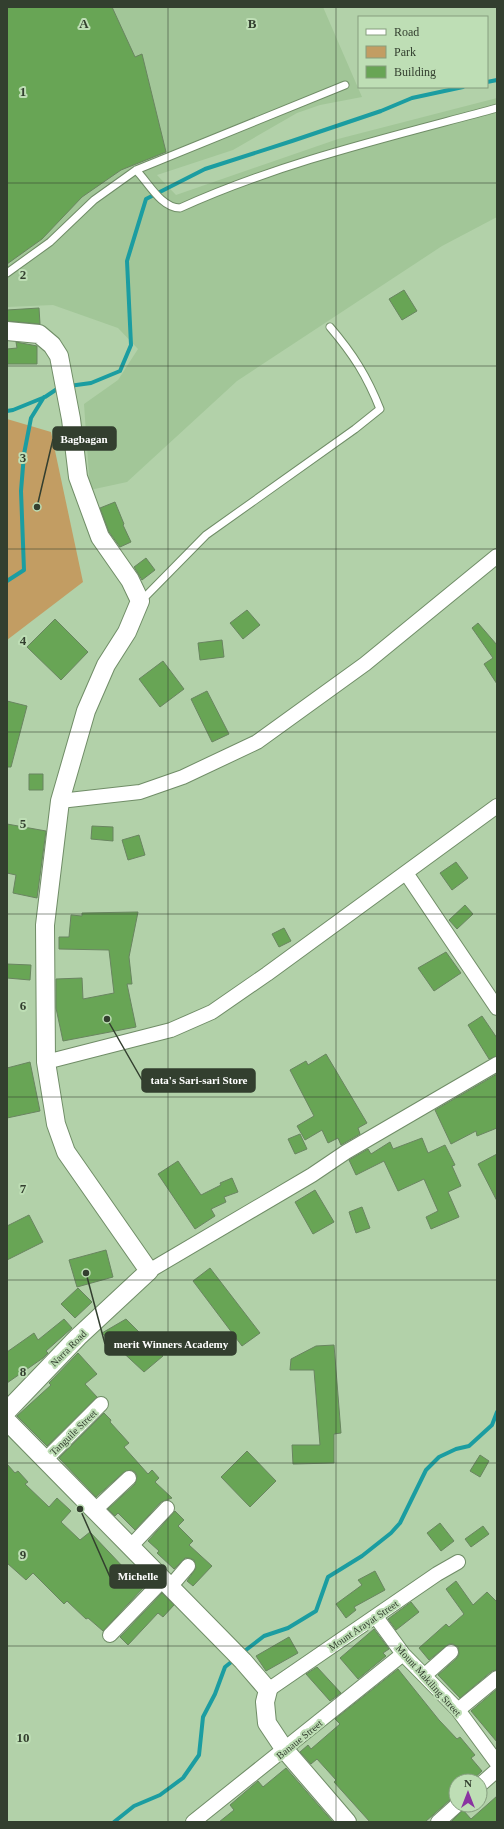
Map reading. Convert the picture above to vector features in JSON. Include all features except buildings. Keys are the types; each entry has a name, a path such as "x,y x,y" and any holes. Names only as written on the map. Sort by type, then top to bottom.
{"street":[{"path":"7,331 39,334 60,356 71,419 78,477 100,537 130,580 140,601 127,632 106,665 86,711 60,801 45,925 46,1062 56,1124 66,1152 149,1271 312,1175 346,1152 497,1064"},
{"path":"60,801 140,792 183,778 257,742 365,664 497,556"},
{"path":"46,1062 171,1030 212,1012 267,974 497,806"},
{"path":"406,873 497,1008"},
{"name":"Narra Road","path":"7,1411 78,1337 149,1271"},
{"name":"Tanguile Street","path":"45,1460 101,1404"},
{"path":"7,1421 96,1509 130,1547 237,1655 268,1690 265,1702 267,1723 285,1750 347,1822"},
{"path":"96,1509 129,1478"},
{"path":"130,1547 167,1508"},
{"name":"Mount Arayat Street","path":"268,1690 458,1562"},
{"path":"110,1634 188,1566"},
{"name":"Mount Makiling Street","path":"376,1617 403,1654 458,1710 497,1763"},
{"path":"425,1675 451,1652"},
{"name":"Banaue Street","path":"193,1822 285,1750 403,1654"},
{"path":"458,1710 497,1678"},
{"path":"488,1778 497,1770"},
{"path":"438,1822 448,1813"}],"lane":[{"path":"7,273 50,242 94,200 136,170 345,86"},
{"path":"136,170 162,200 172,207 180,208 228,187 324,155 497,108"},
{"path":"140,601 206,535 355,429 380,409 372,390 351,351 330,327"}],"shaded area":[{"path":"7,7 323,7 362,97 320,105 297,113 233,150 157,175 176,195 338,139 497,98 497,217 442,246 237,381 127,482 90,490 84,404 118,380 138,349 118,328 53,305 7,307"}],"green space":[{"path":"7,419 51,432 83,582 7,640"}],"waterway":[{"path":"488,82 497,80"},
{"path":"69,386 91,383 120,371 131,345 127,261 146,199 205,169 381,111 412,98 458,88"},
{"path":"7,411 45,397 60,387"},
{"path":"7,581 24,570 21,491 24,454 31,418 44,397"},
{"path":"242,1653 264,1636 288,1628 316,1611 328,1577 362,1556 391,1533 400,1523 426,1470 439,1457 456,1449 469,1446 492,1425 497,1412"},
{"path":"114,1822 134,1806 160,1795 183,1778 199,1755 203,1717 215,1694 225,1667 235,1659"}],"place":[{"name":"Bagbagan","path":"37,507"},
{"name":"tata's Sari-sari Store","path":"107,1019"},
{"name":"merit Winners Academy","path":"86,1273"},
{"name":"Michelle","path":"80,1509"}]}
